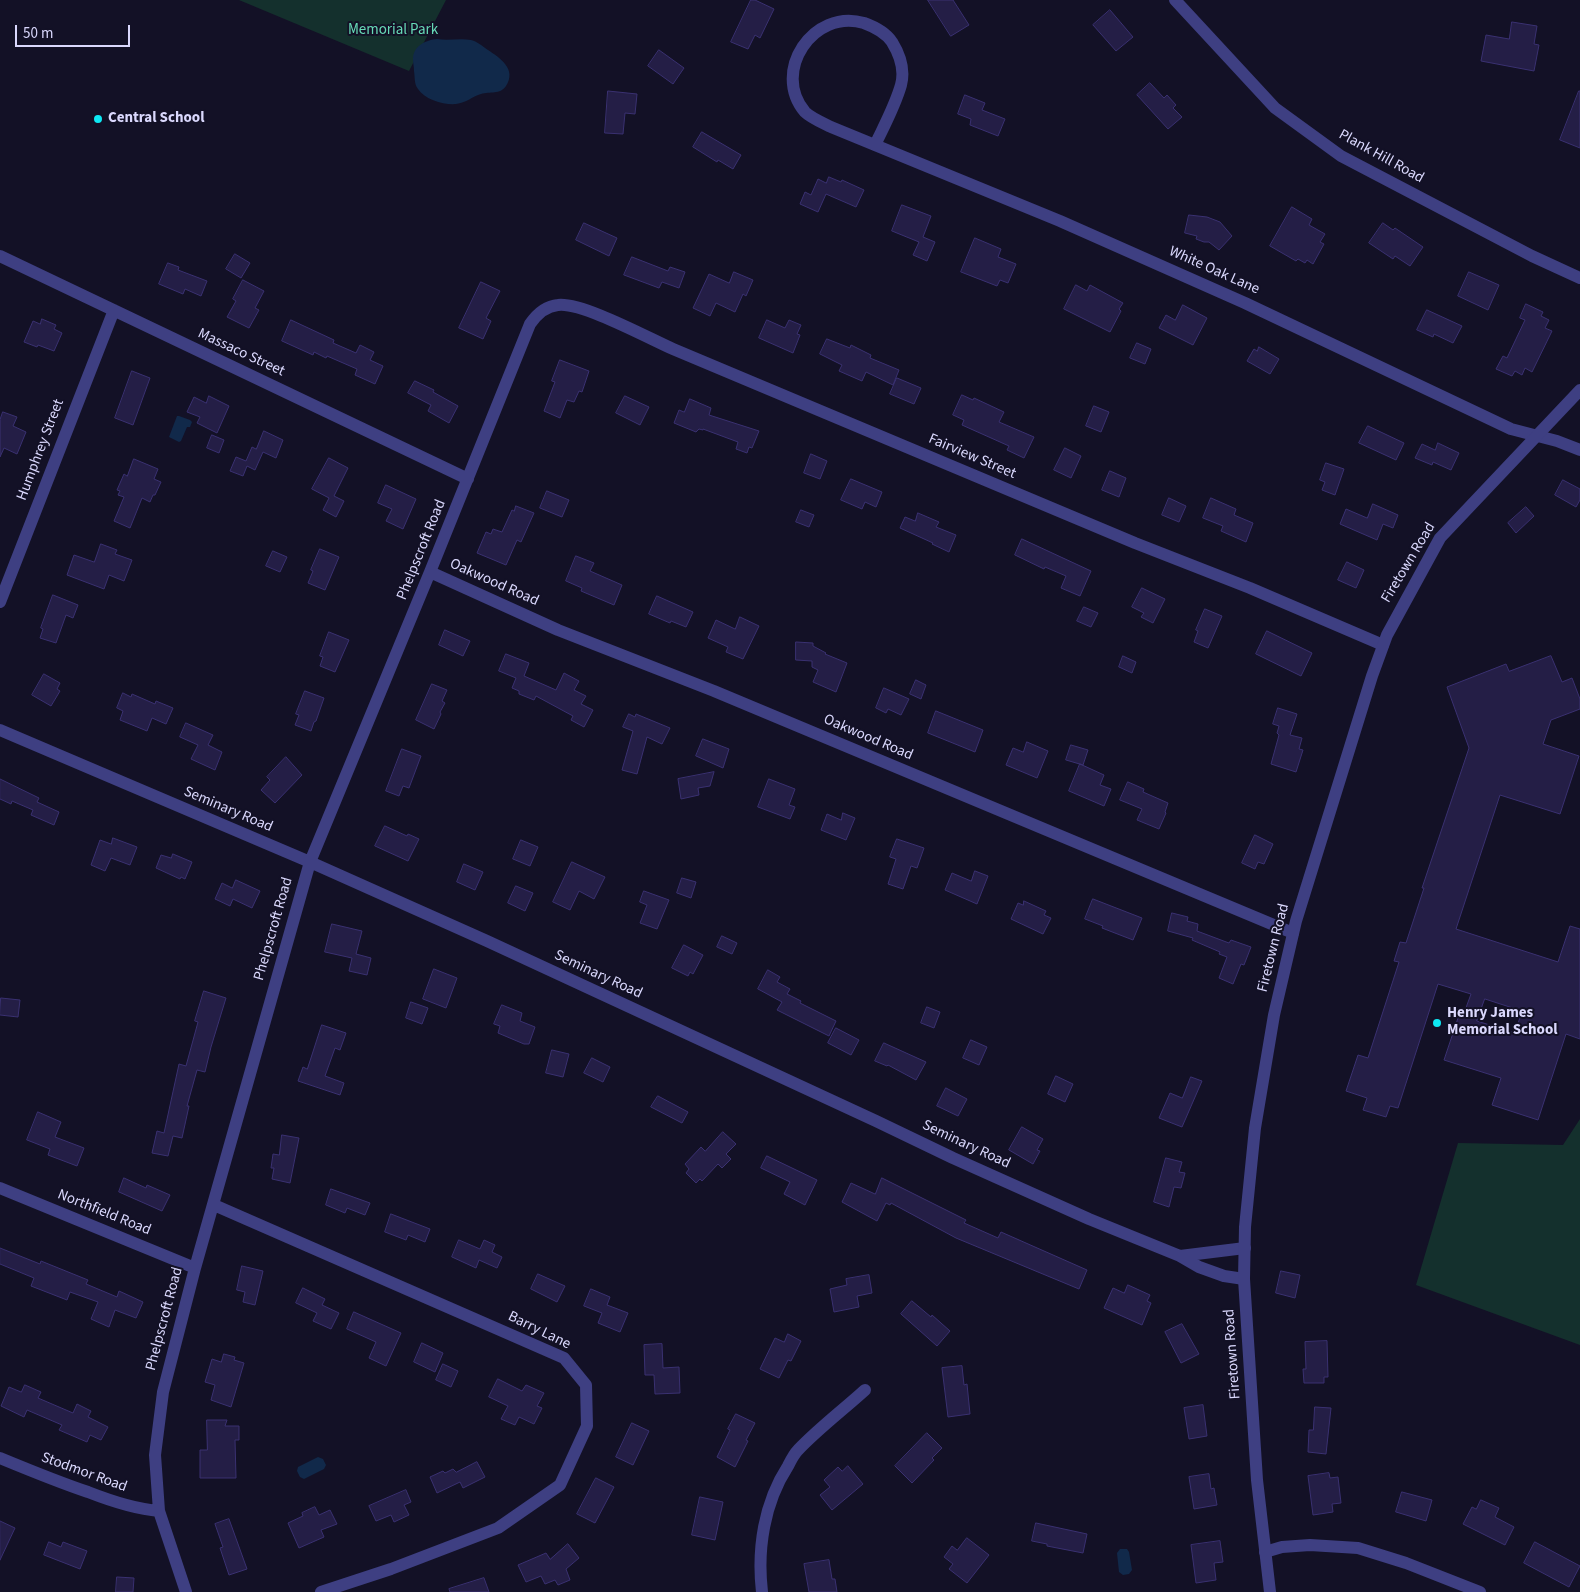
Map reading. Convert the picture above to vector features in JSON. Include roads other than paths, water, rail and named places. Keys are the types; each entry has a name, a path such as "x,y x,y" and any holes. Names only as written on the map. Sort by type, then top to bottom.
{"street":[{"name":"Plank Hill Road","path":"1175,0 1275,108 1341,156 1532,256 1580,278"},
{"name":"White Oak Lane","path":"875,145 901,84 902,68 900,54 889,38 874,26 861,22 835,22 811,36 800,52 795,66 792,80 796,99 806,114 831,127 1096,237 1246,303 1511,429 1557,441 1580,450"},
{"name":"Massaco Street","path":"0,256 468,479"},
{"name":"Fairview Street","path":"548,307 569,305 604,318 682,353 1383,645"},
{"name":"Phelpscroft Road","path":"186,1592 159,1511 156,1454 163,1392 195,1268 310,862 530,324 538,313 548,307"},
{"name":"Humphrey Street","path":"0,602 114,310"},
{"name":"Firetown Road","path":"1270,1592 1257,1480 1244,1279 1245,1248 1255,1128 1274,1016 1293,933 1383,645 1416,578 1440,538 1580,390"},
{"name":"Oakwood Road","path":"430,572 558,630 714,692 1293,933"},
{"name":"Seminary Road","path":"0,730 310,862 505,949 962,1162 1089,1219 1180,1256 1199,1267 1224,1276 1244,1279"},
{"name":"Northfield Road","path":"0,1188 195,1268"},
{"name":"Barry Lane","path":"214,1206 564,1358 586,1385 587,1426 560,1486 498,1528 391,1569 321,1592"},
{"name":"Seminary Road","path":"1180,1256 1245,1248"},
{"path":"762,1592 760,1576 763,1529 771,1499 783,1474 797,1451 865,1390"},
{"name":"Stodmor Road","path":"0,1458 50,1479 116,1502 142,1510 159,1511"},
{"path":"1264,1552 1282,1547 1310,1545 1358,1548 1406,1563 1480,1592"}],"water":[{"path":"437,39 467,39 480,44 502,60 510,74 504,89 484,93 456,104 441,103 425,96 416,85 414,54 421,44"},
{"path":"177,416 192,422 179,442 169,437"},
{"path":"318,1457 323,1459 326,1465 324,1469 304,1479 300,1477 297,1471 298,1467"},
{"path":"1120,1549 1127,1549 1129,1552 1132,1570 1129,1574 1123,1575 1119,1572 1117,1553"}],"place":[{"name":"Central School","path":"98,119"},
{"name":"Henry James Memorial School","path":"1437,1023"}],"park label":[{"name":"Memorial Park","path":"393,31"}]}
